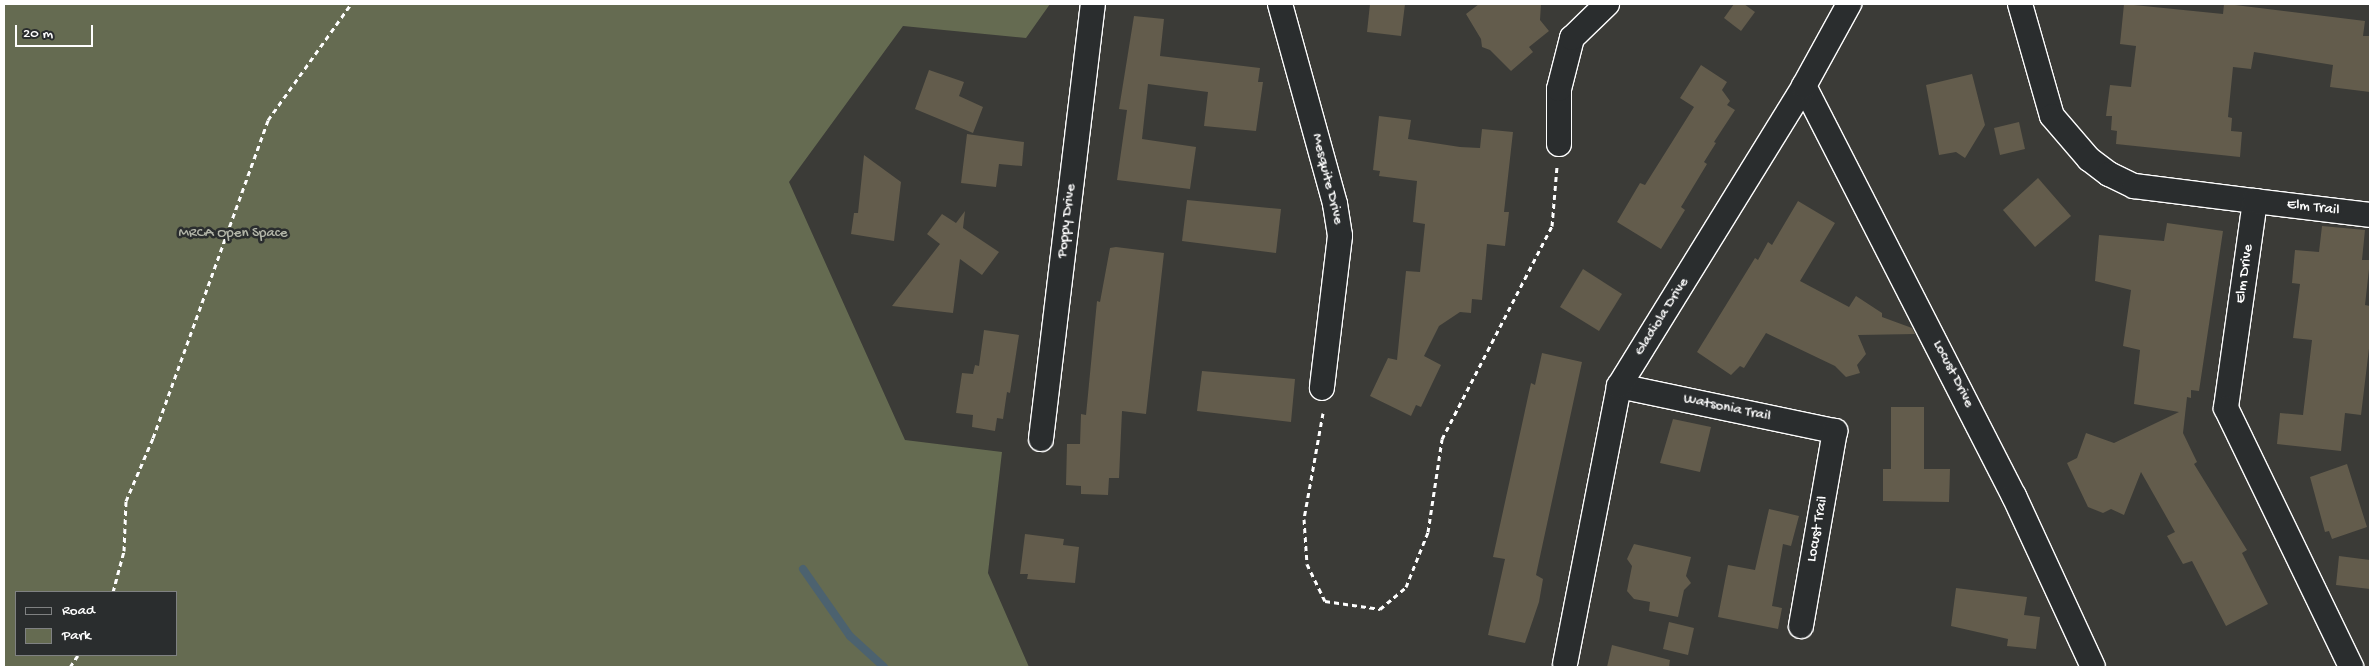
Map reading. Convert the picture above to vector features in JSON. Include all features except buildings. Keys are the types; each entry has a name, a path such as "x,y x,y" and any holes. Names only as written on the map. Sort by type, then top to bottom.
{"street":[{"name":"Poppy Drive","path":"1041,439 1093,4"},
{"name":"Mesquite Drive","path":"1280,4 1335,204 1340,236 1322,388"},
{"path":"1559,144 1559,89 1572,38 1607,4"},
{"name":"Gladiola Drive","path":"1565,664 1619,386 1804,86 1849,4"},
{"path":"2020,4 2052,116 2089,159 2109,174 2134,186 2255,200"},
{"name":"Locust Drive","path":"1804,86 2006,479 2093,667"},
{"name":"Elm Trail","path":"2255,200 2370,215"},
{"name":"Elm Drive","path":"2255,200 2226,408 2351,667"},
{"name":"Watsonia Trail","path":"1619,386 1835,431"},
{"name":"Locust Trail","path":"1801,626 1835,431"}],"path":[{"path":"113,591 124,551 126,501 154,438 268,120 351,4"},
{"path":"1322,388 1324,424 1304,519 1307,564 1325,601 1380,609 1406,587 1428,532 1442,439 1552,226 1559,144"},
{"path":"70,667 77,656"}],"green space":[{"name":"MRCA Open Space","path":"4,4 1050,4 1026,38 903,26 789,182 905,440 1002,452 988,573 1029,667 4,667"}],"waterway":[{"path":"803,569 850,636 884,667"}]}
